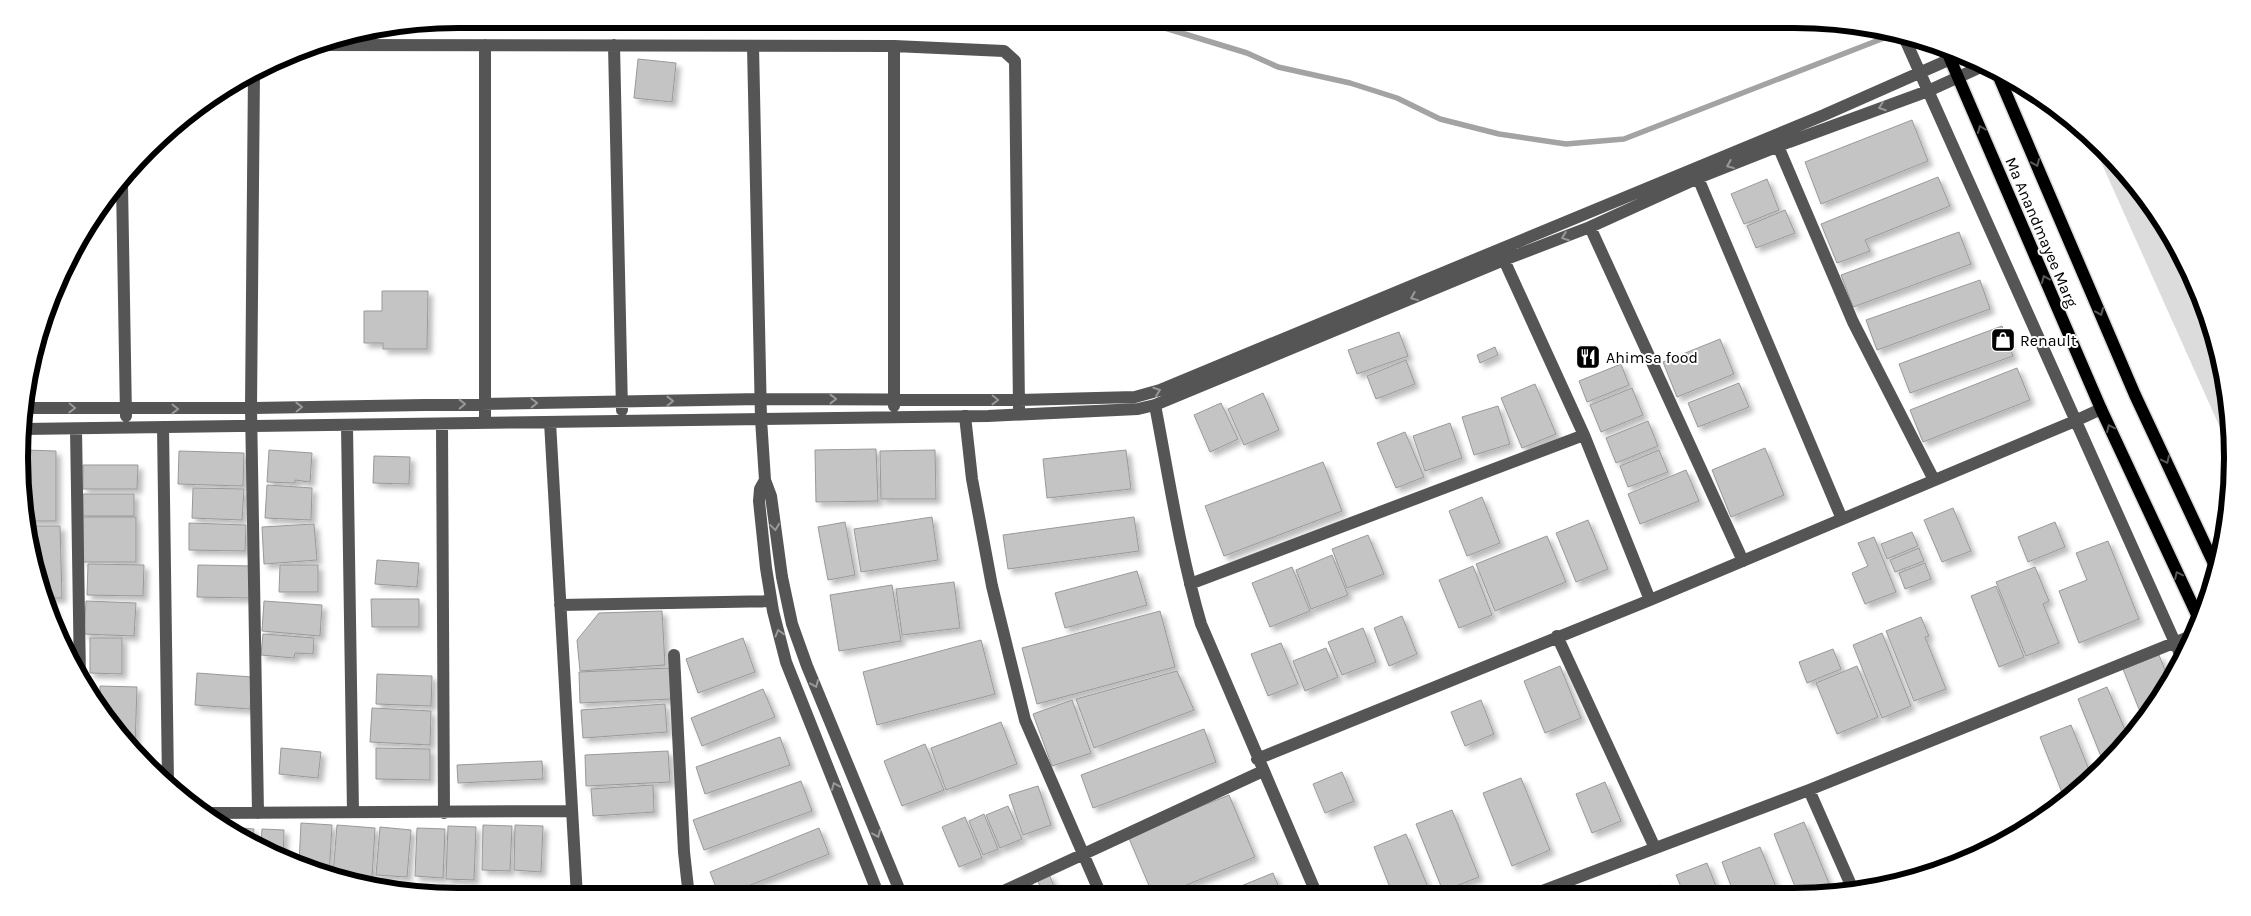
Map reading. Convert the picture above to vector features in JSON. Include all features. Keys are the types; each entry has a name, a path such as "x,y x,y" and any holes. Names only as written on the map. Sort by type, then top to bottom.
{"main road":[{"name":"Ma Anandmayee Marg","path":"1956,59 1958,78 2101,408 2195,611"},
{"name":"Ma Anandmayee Marg","path":"2001,81 2135,395 2211,558"}],"street":[{"path":"1907,43 2178,650"},
{"path":"337,45 894,46 1004,52 1015,61 1019,415"},
{"path":"485,45 485,423"},
{"path":"614,45 622,421"},
{"path":"753,46 761,419 765,480 771,496 782,577 792,624 807,666 899,888"},
{"path":"894,46 894,417"},
{"path":"30,408 251,408 761,399 1019,400 1135,397 1160,390 1492,254 1921,74 1953,58"},
{"path":"28,429 965,416 1138,409 1155,405 1504,260 1590,227 1698,178 1778,146 1928,91 1977,69"},
{"path":"254,79 251,426 258,813"},
{"path":"1778,146 1853,322 1934,480"},
{"path":"1698,178 1842,519"},
{"path":"122,189 126,427"},
{"path":"1590,227 1743,561"},
{"path":"1504,260 1584,435 1650,600"},
{"path":"1155,405 1190,584 1201,624 1313,888"},
{"path":"1257,759 1557,636 1650,600 2075,421 2101,408"},
{"path":"965,416 972,479 992,586 1025,720 1098,888"},
{"path":"550,422 576,888"},
{"path":"442,424 444,812"},
{"path":"347,426 353,812"},
{"path":"163,427 168,776"},
{"path":"76,429 80,663"},
{"path":"1190,584 1584,435"},
{"path":"765,480 760,489 759,501 771,601 786,662 875,888"},
{"path":"560,605 771,601"},
{"path":"1557,636 1655,848"},
{"path":"1550,888 1809,790 2183,639"},
{"path":"674,655 684,852 689,888"},
{"path":"1010,888 1263,771"},
{"path":"1809,790 1851,885"},
{"path":"215,813 572,811"}],"shaded area":[{"path":"2098,155 2117,174 2151,219 2166,243 2191,293 2209,347 2220,402 2223,434"}],"building":[{"path":"638,59 676,63 672,102 634,98"},
{"path":"1912,120 1928,161 1821,204 1805,162"},
{"path":"1938,177 1950,206 1865,240 1870,251 1837,263 1821,224"},
{"path":"1767,179 1779,210 1744,224 1731,194"},
{"path":"1785,210 1795,233 1756,248 1747,226"},
{"path":"1959,232 1971,264 1853,307 1841,275"},
{"path":"1980,280 1990,309 1877,350 1866,320"},
{"path":"382,291 428,291 427,349 383,349 383,343 364,343 364,311 382,311"},
{"path":"2002,326 2013,356 1910,393 1899,364"},
{"path":"1399,332 1408,356 1357,374 1348,350"},
{"path":"1720,339 1734,374 1677,397 1663,362"},
{"path":"1495,347 1498,355 1480,363 1477,355"},
{"path":"1406,360 1415,384 1376,399 1367,376"},
{"path":"1621,364 1629,385 1587,402 1579,381"},
{"path":"2017,368 2030,400 1923,442 1910,410"},
{"path":"1739,383 1749,407 1698,427 1688,403"},
{"path":"1535,384 1556,434 1522,448 1501,398"},
{"path":"1632,388 1643,415 1601,432 1590,405"},
{"path":"1263,393 1279,430 1244,445 1228,409"},
{"path":"1221,403 1238,439 1210,452 1194,415"},
{"path":"1498,406 1510,444 1474,455 1462,417"},
{"path":"1648,421 1658,446 1616,463 1606,438"},
{"path":"1450,423 1462,458 1425,471 1413,436"},
{"path":"1405,432 1424,477 1396,488 1377,443"},
{"path":"1765,448 1784,495 1731,517 1712,470"},
{"path":"876,449 878,501 816,502 815,450"},
{"path":"28,450 56,451 56,521 32,521 28,486"},
{"path":"269,450 312,453 310,482 295,480 295,483 267,482"},
{"path":"935,450 936,499 881,499 880,451"},
{"path":"1126,450 1131,489 1047,498 1043,459"},
{"path":"1659,450 1668,472 1628,487 1620,466"},
{"path":"179,451 244,453 243,486 178,484"},
{"path":"374,456 410,457 409,484 373,483"},
{"path":"1323,462 1342,511 1224,556 1205,506"},
{"path":"83,465 138,465 137,489 83,489"},
{"path":"1686,470 1699,501 1640,524 1628,494"},
{"path":"267,485 312,488 311,520 265,518"},
{"path":"193,488 244,489 242,520 192,518"},
{"path":"83,494 134,494 134,516 83,516"},
{"path":"1482,497 1500,543 1467,556 1449,511"},
{"path":"1953,508 1971,551 1942,562 1924,520"},
{"path":"83,517 136,517 136,562 83,562"},
{"path":"932,517 938,560 861,572 854,529"},
{"path":"1134,517 1139,551 1008,569 1003,535"},
{"path":"1588,520 1608,569 1576,582 1556,533"},
{"path":"845,522 855,575 828,580 818,527"},
{"path":"2055,522 2065,547 2028,562 2018,537"},
{"path":"189,523 246,525 245,551 189,550"},
{"path":"314,524 317,560 264,564 262,527"},
{"path":"33,526 60,526 62,598 51,598 42,569"},
{"path":"1912,532 1918,546 1887,559 1881,544"},
{"path":"1368,535 1384,574 1347,588 1332,549"},
{"path":"1547,536 1566,582 1495,611 1476,564"},
{"path":"1874,537 1896,592 1865,604 1852,573 1868,566 1858,543"},
{"path":"2108,541 2139,619 2079,643 2059,591 2087,580 2076,553"},
{"path":"1919,548 1924,561 1895,572 1890,560"},
{"path":"1332,555 1348,595 1311,609 1296,570"},
{"path":"377,560 419,563 417,587 375,584"},
{"path":"1925,563 1931,579 1905,589 1899,573"},
{"path":"88,564 144,565 143,596 87,595"},
{"path":"198,565 252,566 251,598 197,597"},
{"path":"280,565 318,565 318,592 279,592"},
{"path":"1473,566 1492,615 1459,628 1439,580"},
{"path":"1292,567 1310,611 1270,627 1252,583"},
{"path":"2035,567 2049,601 2043,604 2059,643 2026,656 1996,582"},
{"path":"1137,571 1147,605 1065,628 1055,593"},
{"path":"954,582 960,628 902,635 896,589"},
{"path":"892,585 901,641 839,651 830,595"},
{"path":"1996,586 2024,657 1999,667 1971,596"},
{"path":"371,599 419,599 419,627 372,627"},
{"path":"86,601 136,603 134,636 84,634"},
{"path":"264,601 322,605 320,636 262,631"},
{"path":"662,611 665,665 580,671 577,640 599,613"},
{"path":"1160,611 1175,667 1037,704 1022,648"},
{"path":"1402,616 1417,654 1389,666 1374,628"},
{"path":"1921,617 1929,636 1925,637 1946,689 1914,701 1886,631"},
{"path":"1363,628 1376,662 1342,675 1328,642"},
{"path":"1882,633 1911,706 1882,718 1853,645"},
{"path":"263,634 314,638 313,654 295,653 294,658 261,655"},
{"path":"90,638 122,638 122,674 90,673"},
{"path":"743,638 755,672 698,693 686,659"},
{"path":"981,640 995,694 877,725 863,672"},
{"path":"1281,643 1298,684 1268,696 1251,654"},
{"path":"1326,648 1338,677 1305,691 1293,661"},
{"path":"1833,649 1841,669 1807,683 1799,662"},
{"path":"2159,655 2166,673 2140,712 2123,669"},
{"path":"1560,666 1581,718 1545,733 1524,681"},
{"path":"1857,666 1878,717 1837,734 1816,683"},
{"path":"670,668 671,699 580,703 579,672"},
{"path":"1177,671 1194,710 1094,748 1076,699"},
{"path":"197,673 252,677 250,709 195,705"},
{"path":"377,674 432,676 431,706 376,704"},
{"path":"100,686 137,687 135,743 116,720 100,697"},
{"path":"2107,687 2126,731 2101,758 2078,699"},
{"path":"763,689 775,717 702,746 691,718"},
{"path":"1072,700 1091,753 1052,766 1033,714"},
{"path":"1481,700 1494,734 1465,746 1451,712"},
{"path":"665,704 667,732 583,738 581,710"},
{"path":"372,708 431,711 430,745 370,742"},
{"path":"1001,722 1017,764 946,790 931,748"},
{"path":"2071,725 2089,770 2063,794 2040,737"},
{"path":"1204,729 1216,762 1093,808 1081,775"},
{"path":"780,737 790,765 705,794 696,767"},
{"path":"925,744 944,790 902,806 884,761"},
{"path":"281,748 321,752 318,778 279,774"},
{"path":"376,748 430,749 430,780 376,779"},
{"path":"668,751 670,782 586,786 585,755"},
{"path":"542,761 543,779 458,783 457,765"},
{"path":"1342,772 1354,801 1325,813 1313,784"},
{"path":"1521,778 1550,850 1512,866 1483,793"},
{"path":"801,781 812,811 704,850 693,820"},
{"path":"1605,782 1621,821 1592,833 1576,794"},
{"path":"653,785 654,812 593,816 591,789"},
{"path":"1038,786 1051,825 1023,835 1009,795"},
{"path":"1229,795 1255,857 1179,888 1150,888 1128,836"},
{"path":"1008,806 1022,839 1000,848 986,815"},
{"path":"1452,810 1479,877 1451,888 1442,888 1416,824"},
{"path":"984,814 998,849 983,855 969,821"},
{"path":"965,817 982,858 959,867 942,827"},
{"path":"1804,822 1831,887 1796,888 1774,834"},
{"path":"301,823 332,825 329,869 299,858"},
{"path":"337,825 375,828 372,878 333,870"},
{"path":"483,825 512,826 510,871 482,870"},
{"path":"515,825 543,826 541,872 514,870"},
{"path":"448,826 476,827 474,880 446,879"},
{"path":"380,827 411,830 407,877 376,875"},
{"path":"238,828 254,829 253,836"},
{"path":"417,828 445,829 443,878 415,876"},
{"path":"819,828 829,854 743,888 716,888 710,872"},
{"path":"262,829 284,830 283,851 261,840"},
{"path":"1406,834 1428,888 1390,888 1374,847"},
{"path":"1760,847 1777,888 1732,888 1722,862"},
{"path":"1707,863 1717,888 1681,888 1676,875"},
{"path":"1273,873 1279,888 1236,888"},
{"path":"1049,874 1055,888 1041,888 1037,879"},
{"path":"1032,883 1035,888 1022,888"}],"waterway":[{"path":"1165,28 1247,53 1278,67 1350,83 1397,98 1440,119 1499,134 1566,144 1624,139 1884,38"}],"place":[{"name":"Renault","path":"2003,340"},
{"name":"Ahimsa food","path":"1588,357"}]}
